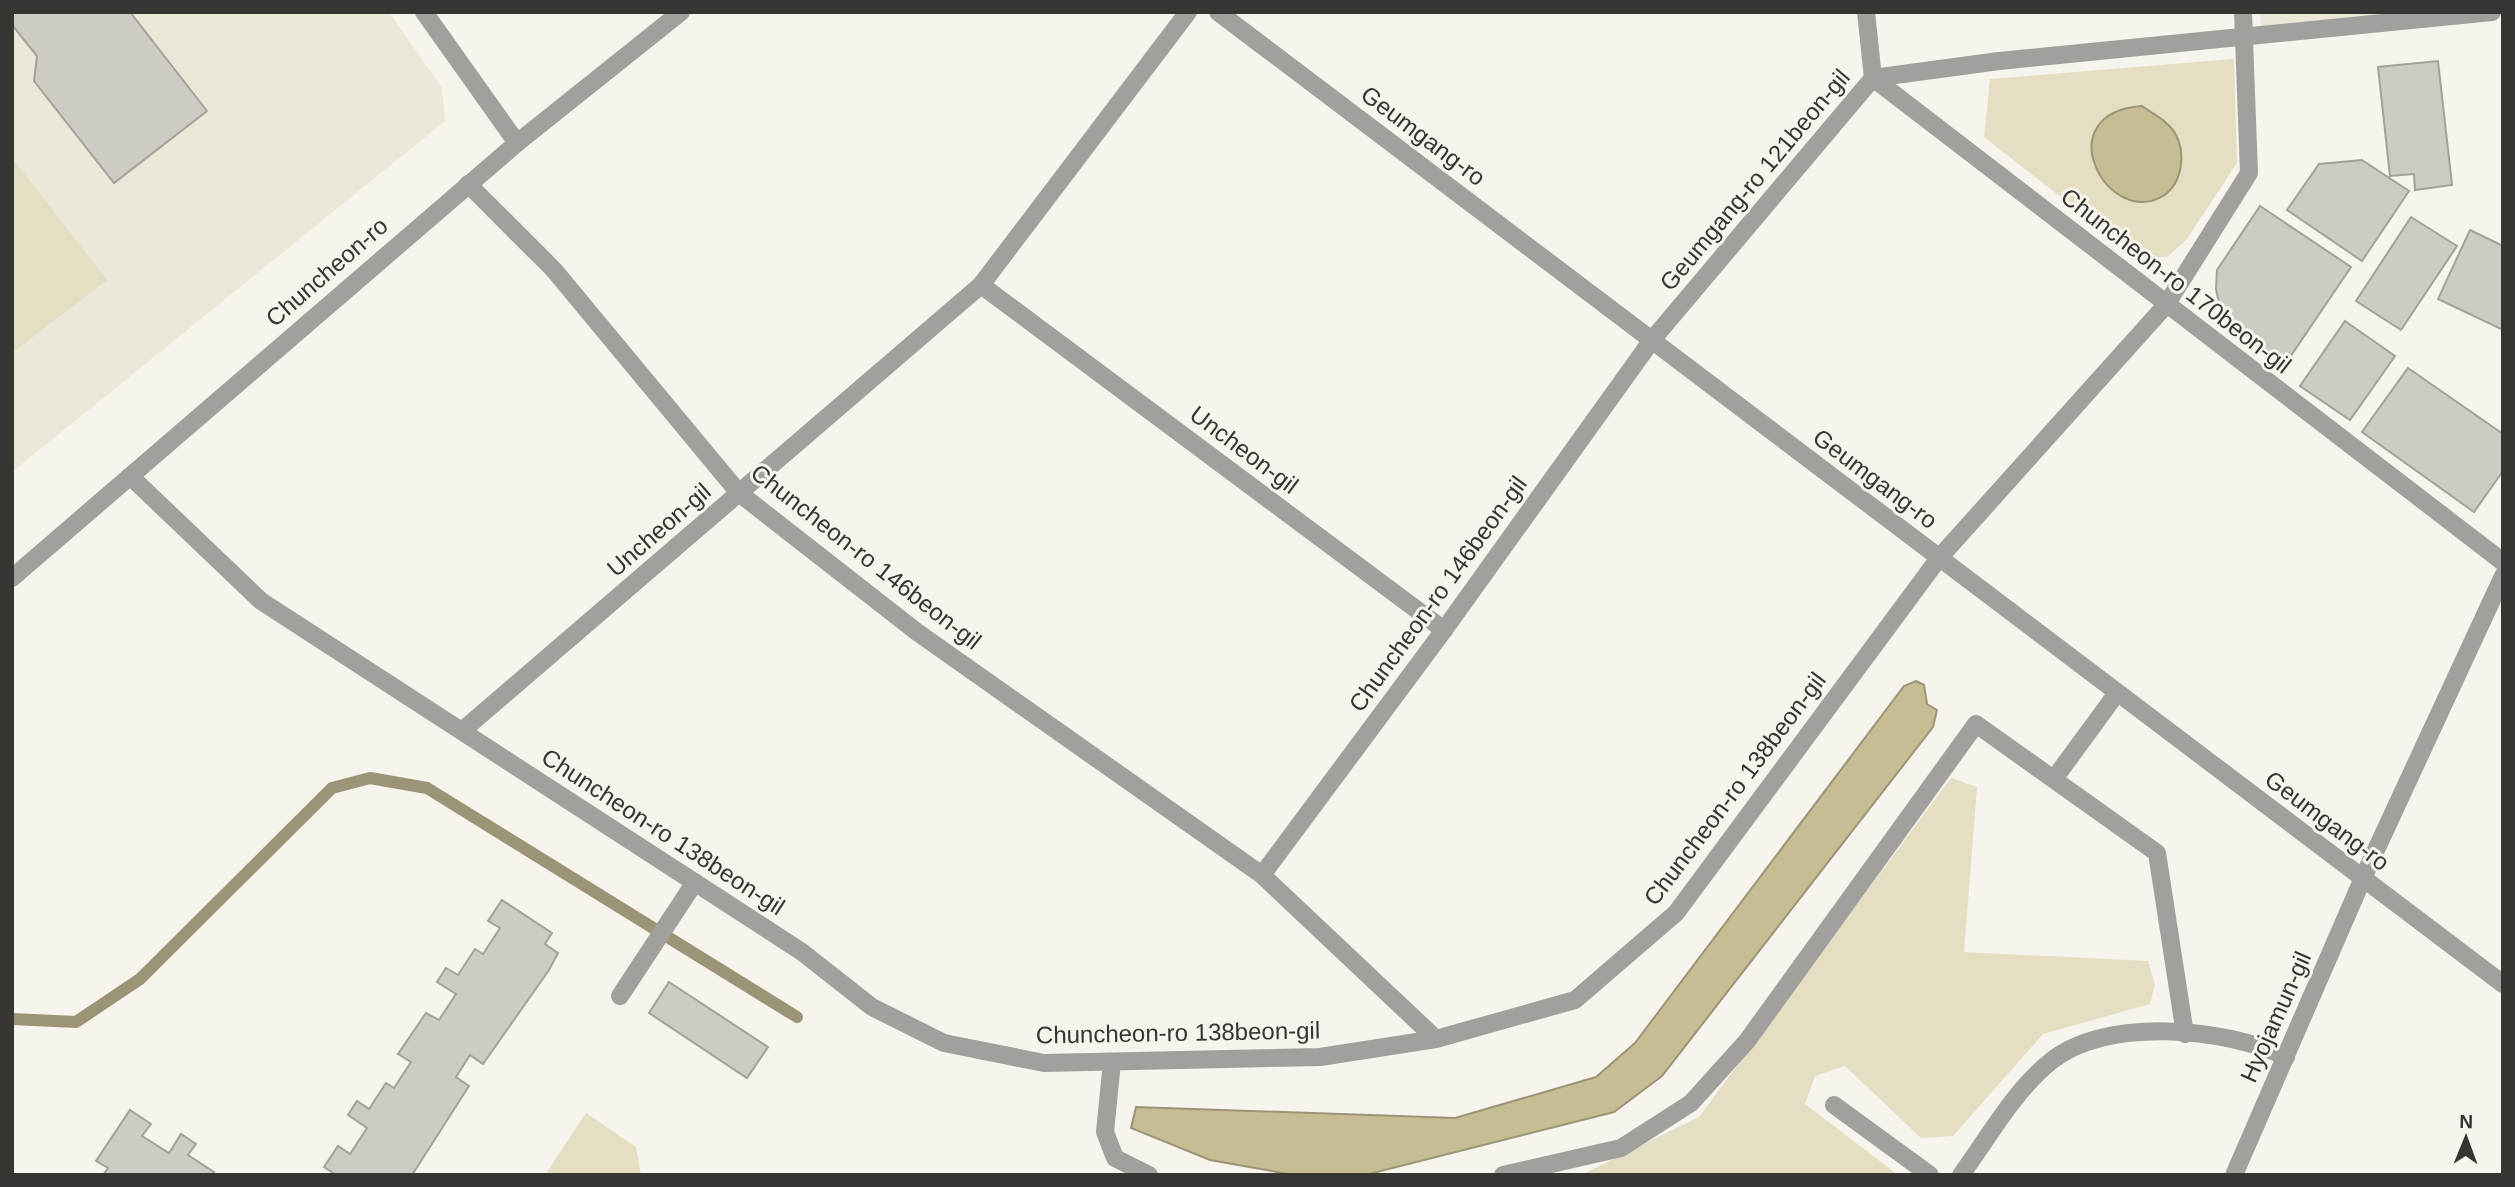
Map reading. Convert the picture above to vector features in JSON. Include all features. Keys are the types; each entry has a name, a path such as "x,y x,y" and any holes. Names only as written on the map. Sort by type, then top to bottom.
{"street":[{"path":"424,12 517,143"},
{"name":"Chuncheon-ro","path":"12,578 468,184 681,12"},
{"name":"Uncheon-gil","path":"463,730 981,285 1188,12"},
{"name":"Geumgang-ro","path":"1219,12 2503,984"},
{"path":"1866,12 1873,78"},
{"name":"Chuncheon-ro 138beon-gil","path":"130,476 261,601 802,953 872,1007 944,1043 1044,1063 1320,1057 1436,1039 1575,1000 1676,913 1939,558 2166,305 2249,173 2243,12"},
{"name":"Geumgang-ro 121beon-gil","path":"1652,340 1873,78 1999,61 2492,12"},
{"name":"Chuncheon-ro 170beon-gil","path":"1873,78 2503,562"},
{"name":"Chuncheon-ro 146beon-gil","path":"468,184 554,270 739,493 917,632 1262,875 1436,1039"},
{"name":"Uncheon-gil","path":"981,285 1444,630"},
{"name":"Chuncheon-ro 146beon-gil","path":"1262,875 1444,630 1652,340"},
{"name":"Hyojamun-gil","path":"2234,1175 2363,878 2503,576"},
{"path":"2054,779 2117,693"},
{"path":"1503,1175 1621,1148 1691,1103 1747,1041 1976,724 2157,853 2185,1034"},
{"path":"620,996 695,882"},
{"path":"1961,1175 2015,1101 2050,1061 2088,1040 2145,1033 2208,1034 2260,1045 2286,1057"},
{"path":"1112,1062 1105,1132 1115,1158 1149,1175"},
{"path":"1833,1105 1930,1175"}],"shaded area":[{"path":"12,12 389,12 442,88 445,121 12,472"},
{"path":"2260,12 2404,12 2261,27"},
{"path":"2234,59 2237,163 2186,240 2167,257 2145,258 2131,252 1984,137 1990,79"},
{"path":"2142,106 2164,121 2175,133 2181,149 2181,167 2170,190 2163,196 2142,202 2123,197 2106,184 2096,166 2092,146 2097,128 2113,113"},
{"path":"12,158 107,280 12,353"},
{"path":"1916,681 1924,685 1927,704 1937,710 1933,727 1662,1076 1614,1112 1365,1175 1294,1175 1210,1160 1131,1128 1136,1107 1455,1118 1596,1077 1635,1043 1904,686"},
{"path":"1951,778 1977,787 1964,952 2148,961 2155,985 2150,1004 2043,1034 1953,1136 1921,1138 1845,1066 1815,1076 1805,1104 1898,1175 1581,1175 1699,1117"},
{"path":"586,1113 636,1147 641,1175 545,1175"}],"building":[{"path":"12,12 130,12 207,111 114,183 34,81 37,56 12,25"},
{"path":"2438,61 2452,185 2415,190 2414,174 2390,176 2378,67"},
{"path":"2362,160 2409,191 2362,261 2287,210 2319,164"},
{"path":"2260,206 2351,267 2286,363 2233,327 2221,314 2216,289 2217,270"},
{"path":"2411,217 2457,246 2401,330 2356,301"},
{"path":"2470,230 2503,246 2503,330 2438,299"},
{"path":"2345,321 2395,356 2350,420 2300,386"},
{"path":"2408,368 2503,434 2503,471 2474,512 2362,432"},
{"path":"502,900 552,933 545,944 558,953 549,970 483,1064 470,1055 456,1077 469,1086 412,1175 336,1175 324,1167 338,1146 350,1154 367,1128 348,1115 357,1101 369,1109 386,1083 394,1088 411,1062 398,1054 426,1013 439,1020 456,994 437,982 446,968 458,975 475,949 483,954 500,928 488,921"},
{"path":"669,982 768,1047 747,1078 649,1013"},
{"path":"130,1110 151,1124 142,1136 169,1153 181,1134 196,1144 188,1155 214,1172 212,1175 103,1175 108,1168 96,1161"}],"waterway":[{"path":"12,1019 76,1022 140,979 332,788 370,778 427,788 797,1017"}]}
